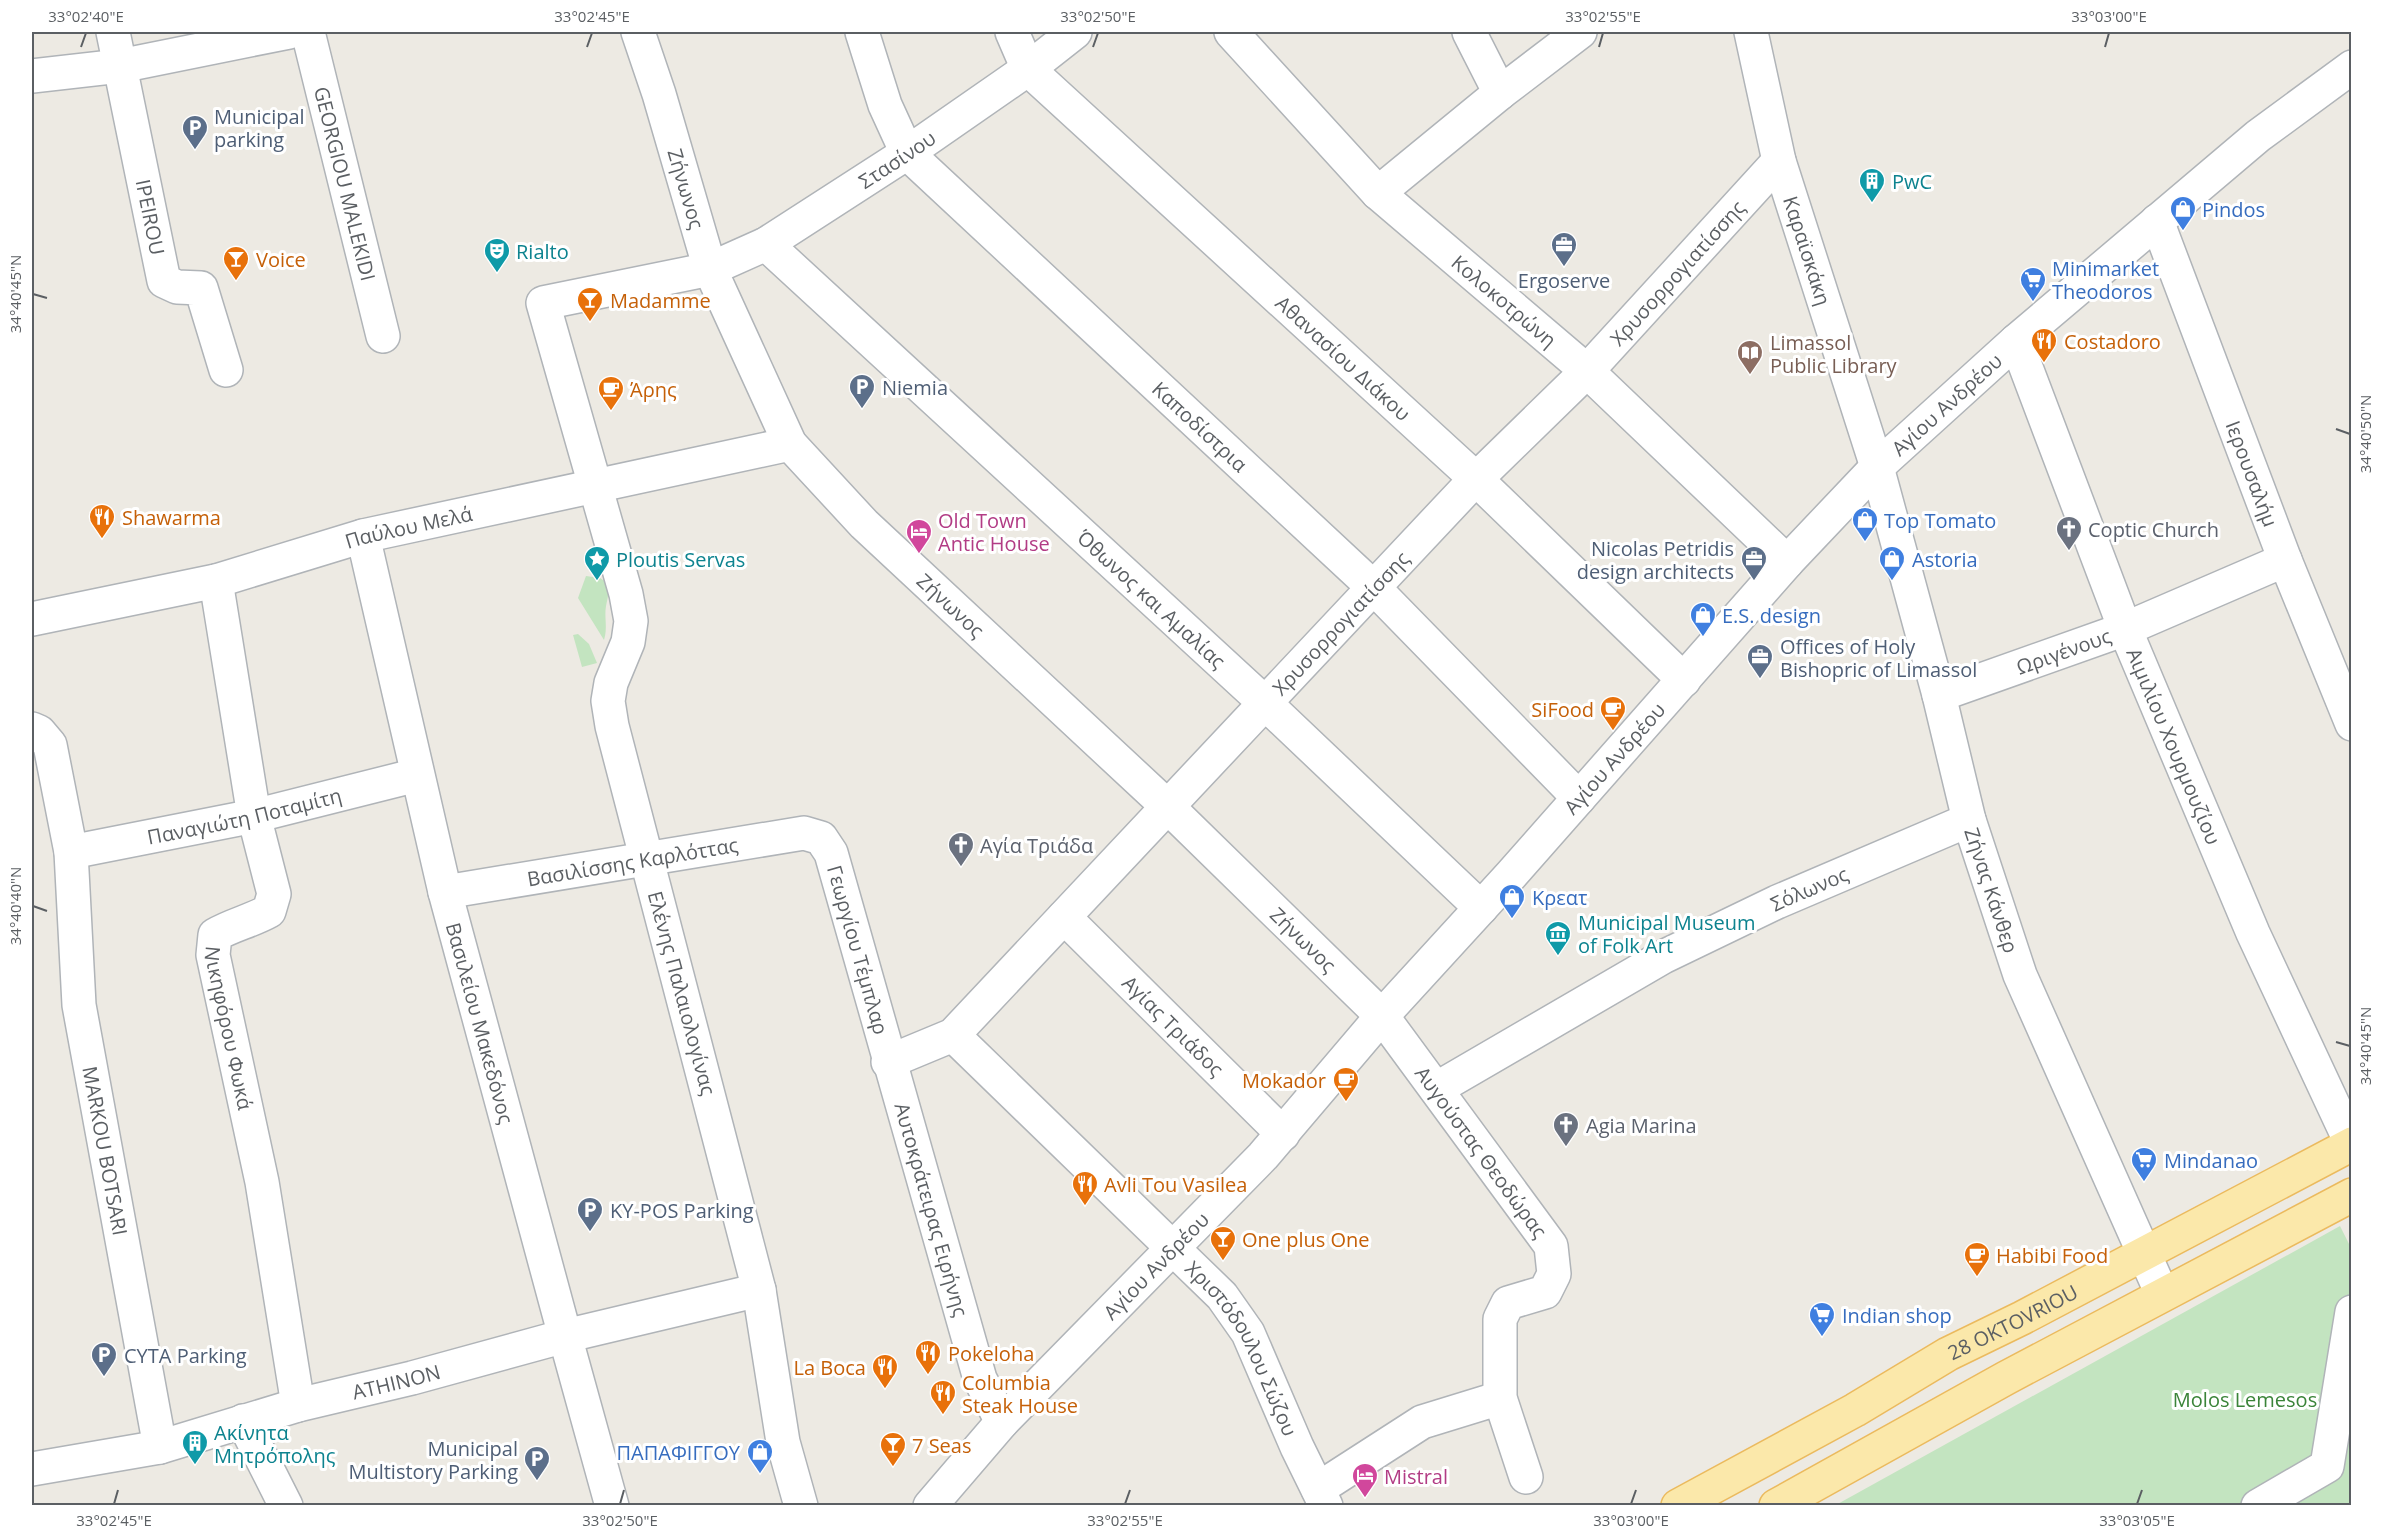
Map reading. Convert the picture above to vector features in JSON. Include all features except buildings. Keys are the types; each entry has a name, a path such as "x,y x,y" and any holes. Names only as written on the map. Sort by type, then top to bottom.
{"main road":[{"name":"28 OKTOVRIOU","path":"1678,1506 1855,1410 1948,1354 2351,1144"},
{"path":"1776,1506 2162,1294 2352,1195"}],"street":[{"name":"IPEIROU","path":"113,32 164,281 177,287 201,288 226,370"},
{"path":"32,76 120,66 289,32"},
{"name":"GEORGIOU MALEKIDI","path":"308,32 383,336"},
{"name":"Ζήνωνος","path":"638,32 659,94 710,268 790,444 864,524 1168,807 1382,1016"},
{"name":"Καποδίστρια","path":"862,32 885,105 907,153 1374,588 1579,798"},
{"name":"Αθανασίου Διάκου","path":"1012,32 1028,69 1476,479 1684,680"},
{"name":"Στασίνου","path":"543,303 710,268 766,244 907,153 1028,69 1074,32"},
{"name":"Κολοκοτρώνη","path":"1231,32 1378,193 1587,371 1787,562"},
{"path":"1469,32 1500,93"},
{"path":"1378,193 1500,93 1580,32"},
{"name":"Καραϊσκάκη","path":"1751,32 1779,161 1877,467"},
{"name":"Αγίου Ανδρέου","path":"930,1506 1002,1422 1283,1134 1382,1016 1481,908 1787,562 1877,467 2016,341 2258,136 2350,75"},
{"name":"Χρυσορρογιατίσσης","path":"888,1062 953,1035 1476,479 1587,371 1779,161"},
{"name":"Ιερουσαλήμ","path":"2157,221 2285,560 2352,724"},
{"name":"Όθωνος και Αμαλίας","path":"766,244 1265,703 1481,908"},
{"name":"Ελένης Παλαιολογίνας","path":"543,303 626,594 631,621 628,642 611,683 608,701 612,726 759,1290 783,1442 801,1506"},
{"name":"Αιμιλίου Χουρμουζίου","path":"2016,341 2126,629 2253,933 2351,1144"},
{"name":"Παύλου Μελά","path":"32,619 216,581 363,536 790,444"},
{"name":"Ζήνας Κάνθερ","path":"1877,467 1939,695 1969,820 2020,975 2162,1294"},
{"name":"Βασιλείου Μακεδόνος","path":"363,536 445,892 612,1506"},
{"name":"Ωριγένους","path":"1939,695 2126,629 2285,560"},
{"name":"Νικηφόρου Φωκά","path":"216,581 254,816 274,894 269,911 251,921 227,927 215,935 213,955 261,1182 298,1405"},
{"name":"MARKOU BOTSARI","path":"32,729 39,732 50,745 71,852 79,1005 160,1447"},
{"name":"Παναγιώτη Ποταμίτη","path":"71,852 254,816 417,775"},
{"name":"Σόλωνος","path":"1436,1089 1663,957 1777,902 1969,820"},
{"name":"Βασιλίσσης Καρλόττας","path":"445,892 804,833 821,838"},
{"name":"Γεωργίου Τέμπλαρ","path":"821,838 831,853 888,1062"},
{"name":"Αγίας Τριάδος","path":"1064,917 1283,1134"},
{"name":"Αυγούστας Θεοδώρας","path":"1382,1016 1551,1246 1554,1274 1545,1292 1508,1303 1500,1319 1500,1398 1526,1477"},
{"name":"Χριστόδουλου Σώζου","path":"953,1035 1222,1296 1248,1333 1322,1497"},
{"name":"Αυτοκράτειρας Ειρήνης","path":"888,1062 980,1379 1002,1422"},
{"name":"ATHINON","path":"32,1469 160,1447 298,1405 412,1378 565,1336 759,1290"},
{"path":"2258,1506 2327,1466 2352,1312"},
{"path":"1322,1497 1422,1422 1500,1398"},
{"path":"243,1420 286,1506"}],"green space":[{"path":"586,576 600,578 607,585 604,640 578,598"},
{"path":"578,634 589,644 597,663 582,667 573,635"},
{"name":"Molos Lemesos","path":"2340,1226 2352,1250 2350,1505 1834,1506"}],"place":[{"name":"Municipal parking","path":"195,151"},
{"name":"PwC","path":"1872,204"},
{"name":"Pindos","path":"2183,232"},
{"name":"Ergoserve","path":"1564,268"},
{"name":"Rialto","path":"497,274"},
{"name":"Voice","path":"236,282"},
{"name":"Minimarket Theodoros","path":"2033,303"},
{"name":"Madamme","path":"590,323"},
{"name":"Costadoro","path":"2044,364"},
{"name":"Limassol Public Library","path":"1750,376"},
{"name":"Niemia","path":"862,410"},
{"name":"Άρης","path":"611,412"},
{"name":"Shawarma","path":"102,540"},
{"name":"Top Tomato","path":"1865,543"},
{"name":"Coptic Church","path":"2069,552"},
{"name":"Old Town Antic House","path":"919,555"},
{"name":"Ploutis Servas","path":"597,582"},
{"name":"Nicolas Petridis design architects","path":"1754,582"},
{"name":"Astoria","path":"1892,582"},
{"name":"E.S. design","path":"1703,638"},
{"name":"Offices of Holy Bishopric of Limassol","path":"1760,680"},
{"name":"SiFood","path":"1613,732"},
{"name":"Αγία Τριάδα","path":"961,868"},
{"name":"Κρεατ","path":"1512,920"},
{"name":"Municipal Museum of Folk Art","path":"1558,957"},
{"name":"Mokador","path":"1346,1103"},
{"name":"Agia Marina","path":"1566,1148"},
{"name":"Mindanao","path":"2144,1183"},
{"name":"Avli Tou Vasilea","path":"1085,1207"},
{"name":"KY-POS Parking","path":"590,1233"},
{"name":"One plus One","path":"1223,1262"},
{"name":"Habibi Food","path":"1977,1278"},
{"name":"Indian shop","path":"1822,1338"},
{"name":"Pokeloha","path":"928,1376"},
{"name":"CYTA Parking","path":"104,1378"},
{"name":"La Boca","path":"885,1390"},
{"name":"Columbia Steak House","path":"943,1416"},
{"name":"Ακίνητα Μητρόπολης","path":"195,1466"},
{"name":"7 Seas","path":"893,1468"},
{"name":"ΠΑΠΑΦΙΓΓΟΥ","path":"760,1475"},
{"name":"Municipal Multistory Parking","path":"537,1482"},
{"name":"Mistral","path":"1365,1499"}]}
